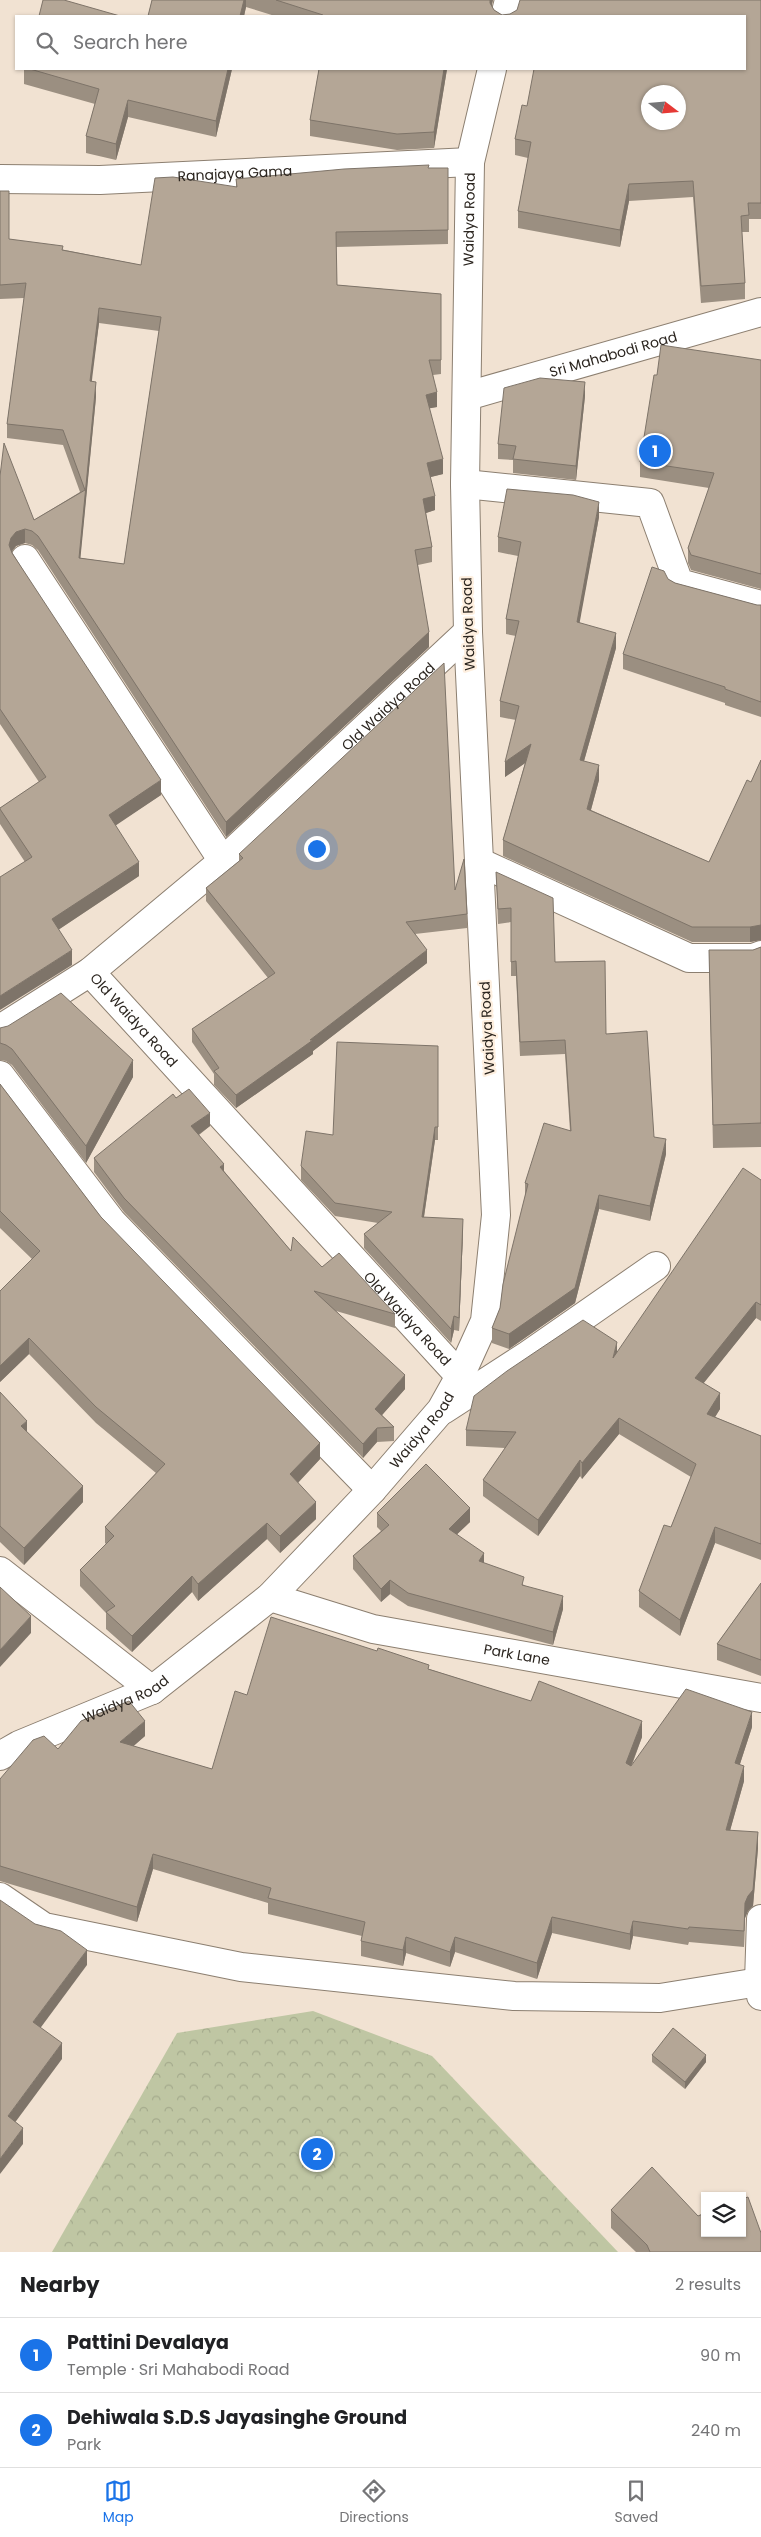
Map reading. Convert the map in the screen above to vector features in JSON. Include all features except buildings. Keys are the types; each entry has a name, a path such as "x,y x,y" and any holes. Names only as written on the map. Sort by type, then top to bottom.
{"street":[{"path":"505,15 509,0"},
{"name":"Waidya Road","path":"0,1756 19,1745 152,1690 270,1597 372,1490 441,1410 460,1376 485,1321 496,1215 468,632 465,484 470,162 492,70"},
{"name":"Ranajaya Gama","path":"0,179 100,180 470,162"},
{"name":"Sri Mahabodi Road","path":"467,396 761,312"},
{"path":"465,484 650,503 679,583 761,605"},
{"path":"25,559 223,861"},
{"name":"Old Waidya Road","path":"460,1376 90,972 223,861 468,632"},
{"path":"479,862 689,958 753,958 761,955"},
{"path":"0,1029 90,972"},
{"path":"0,1074 112,1222 372,1490"},
{"path":"441,1410 528,1355 656,1266"},
{"path":"0,1571 152,1690"},
{"name":"Park Lane","path":"270,1597 373,1629 759,1701"},
{"path":"0,1897 44,1927 241,1967 514,1996 660,1998 760,1989 761,1919"}],"green space":[{"path":"313,2011 432,2056 618,2252 52,2252 177,2033"}],"place":[{"name":"Pattini Devalaya","path":"655,451"},
{"name":"Dehiwala S.D.S Jayasinghe Ground","path":"317,2154"}]}
